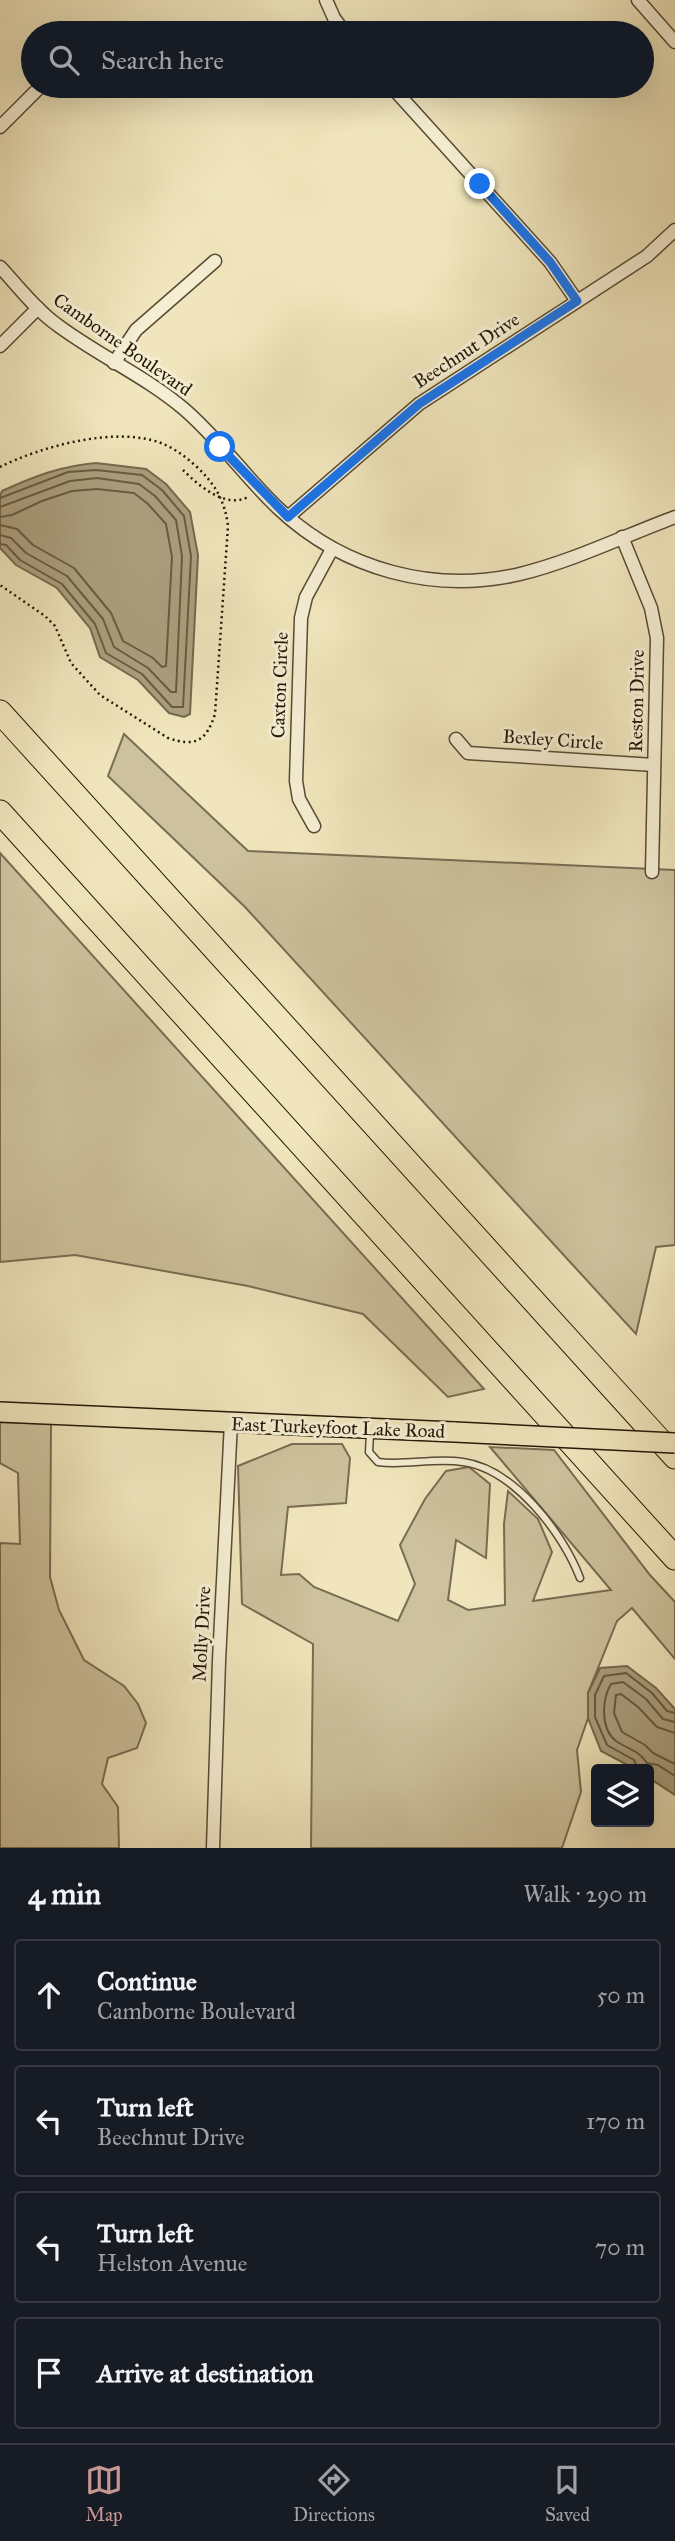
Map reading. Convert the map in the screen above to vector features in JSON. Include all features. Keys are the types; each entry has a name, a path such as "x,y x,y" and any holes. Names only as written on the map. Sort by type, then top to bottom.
{"highway":[{"path":"0,712 675,1457"},
{"path":"0,812 675,1558"}],"main road":[{"name":"East Turkeyfoot Lake Road","path":"0,1412 675,1443"}],"street":[{"path":"326,0 336,21"},
{"path":"638,0 675,42"},
{"path":"0,127 29,98"},
{"path":"402,98 550,262 577,301"},
{"name":"Beechnut Drive","path":"288,517 419,404 647,256 675,229"},
{"path":"114,363 136,330 215,261"},
{"name":"Camborne Boulevard","path":"0,267 53,322 184,409 288,517 332,549 380,570 439,581 468,582 524,573 675,517"},
{"path":"0,346 38,308"},
{"name":"Reston Drive","path":"622,537 651,608 657,638 652,872"},
{"name":"Caxton Circle","path":"314,826 299,799 296,781 299,645 306,597 332,549"},
{"name":"Bexley Circle","path":"456,739 468,752 654,765"},
{"name":"Molly Drive","path":"213,1848 231,1422"}],"lane":[{"path":"370,1427 369,1452 378,1462 402,1464 450,1461 473,1464 483,1467 525,1496 558,1535 580,1578"}],"path":[{"path":"0,467 22,456 49,448 112,437 138,438 161,443 183,456 207,477 220,496 228,526 215,715 208,733 196,742 178,741 156,732 100,695 71,663 55,626 0,585"},
{"path":"183,470 211,494 238,501 244,499 256,486"}],"shaded area":[{"path":"124,734 248,851 675,870 675,1245 656,1247 636,1334 245,907 108,776"},
{"path":"0,853 484,1389 448,1397 363,1314 248,1286 75,1255 0,1262"},
{"path":"0,1422 51,1424 50,1577 59,1610 84,1660 124,1686 138,1704 146,1723 137,1748 108,1758 102,1784 118,1807 119,1848 0,1848 0,1543 20,1544 18,1473 0,1463"},
{"path":"292,1444 342,1444 350,1458 346,1503 288,1507 281,1575 299,1574 314,1587 398,1621 415,1584 400,1545 425,1499 446,1471 469,1467 490,1484 486,1558 456,1540 448,1600 468,1610 505,1605 504,1524 508,1491 538,1519 552,1552 533,1601 611,1590 490,1447 554,1450 650,1575 675,1602 675,1659 632,1608 617,1621 588,1693 588,1718 577,1750 581,1792 562,1848 311,1848 313,1644 242,1604 238,1466"}],"water":[{"path":"96,463 146,469 166,484 190,512 198,555 190,714 184,717 169,713 138,680 100,657 90,628 57,588 16,565 0,548 2,491 48,472"},
{"path":"627,1666 656,1688 675,1709 675,1795 654,1781 654,1764 626,1764 601,1751 588,1718 588,1693 600,1668"}],"route":[{"path":"220,447 288,517 419,404 577,301 550,262 480,184"}]}
